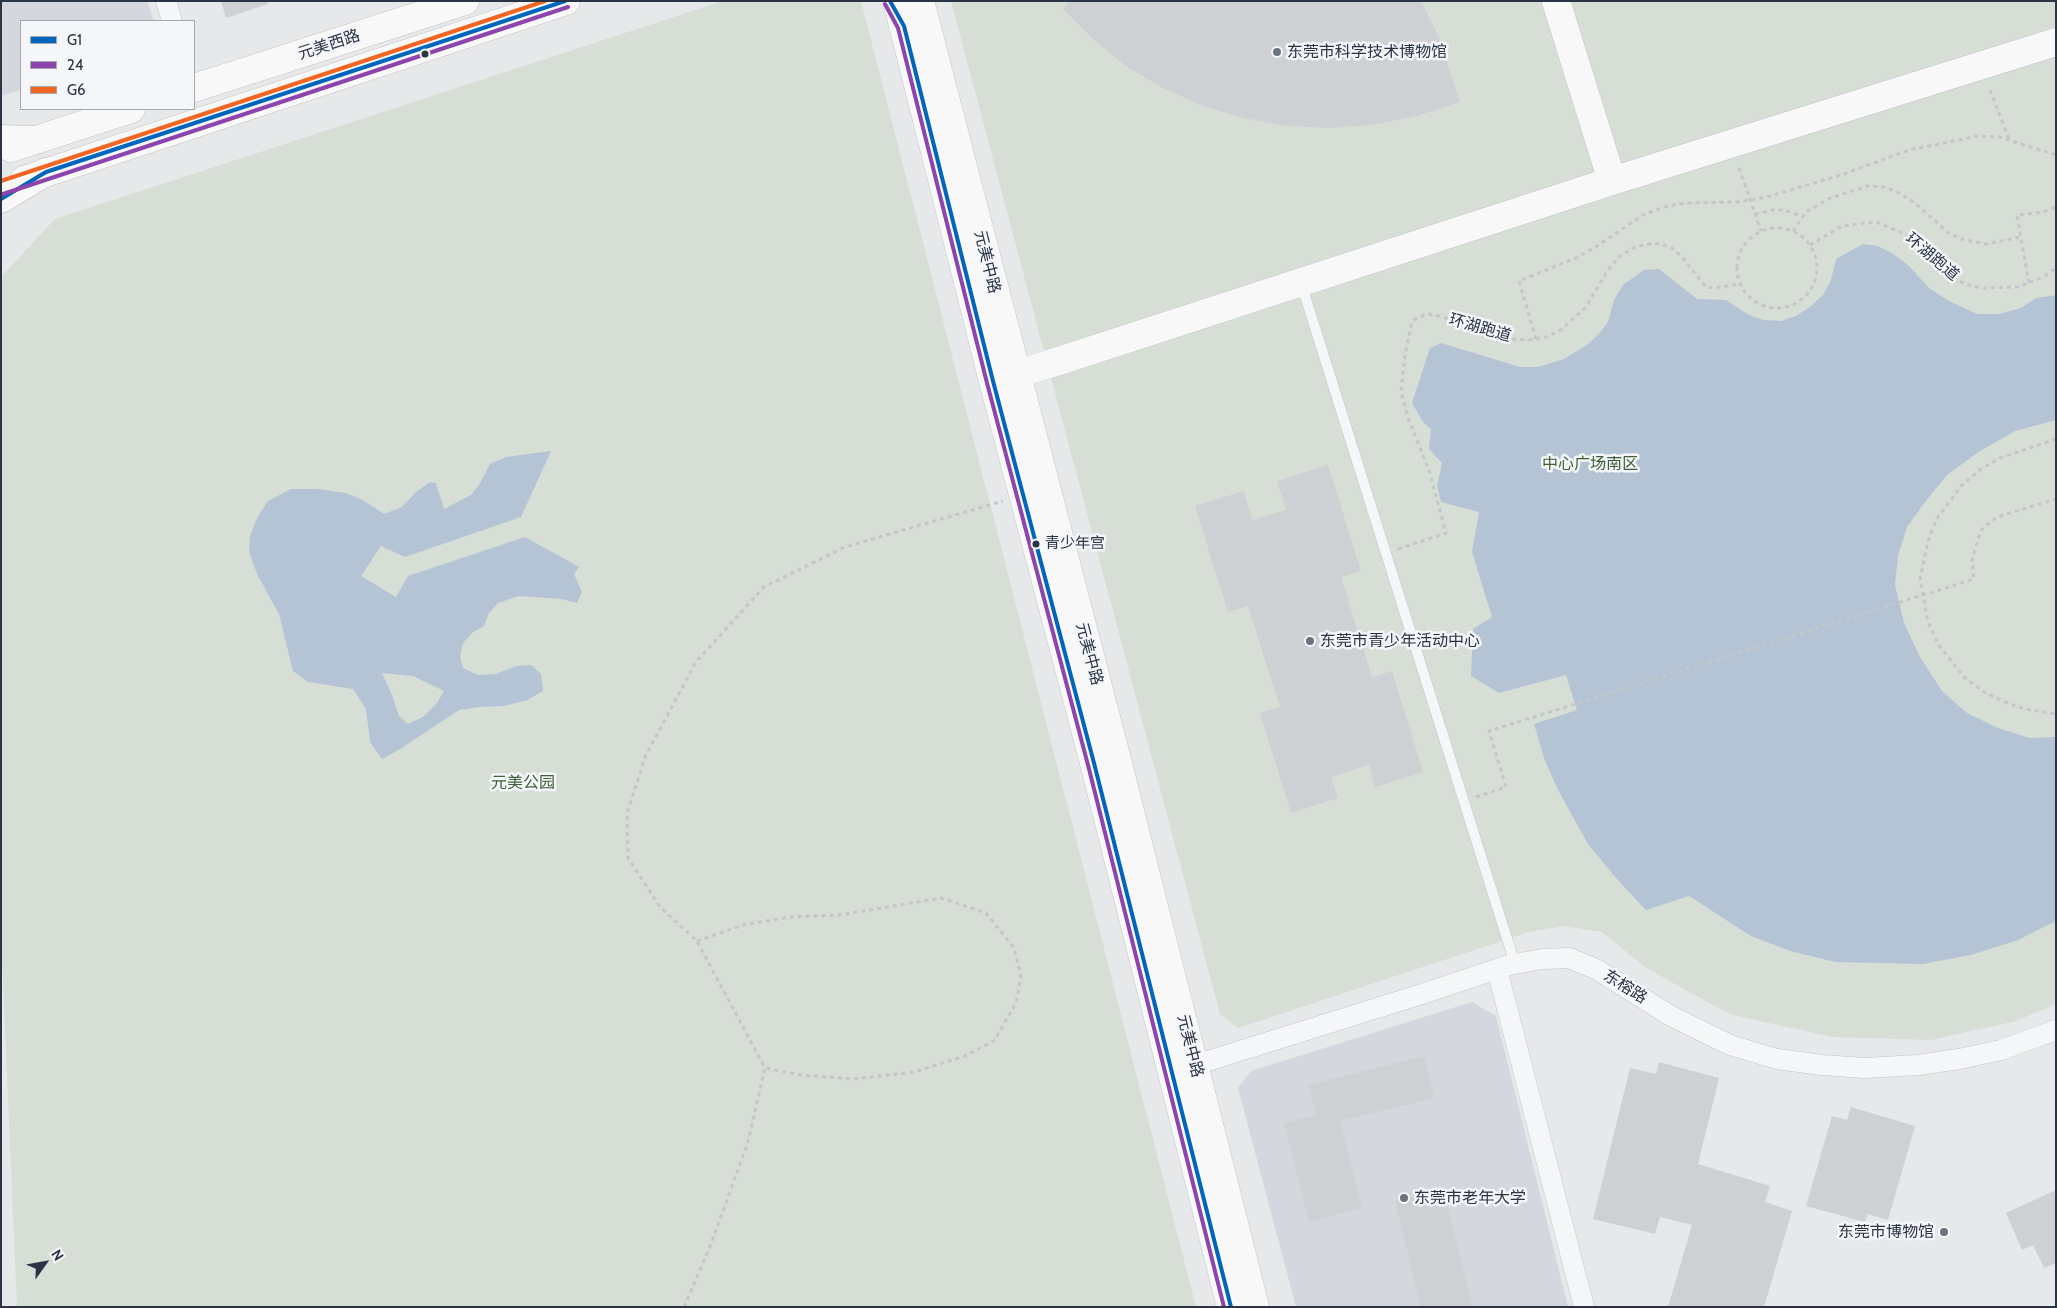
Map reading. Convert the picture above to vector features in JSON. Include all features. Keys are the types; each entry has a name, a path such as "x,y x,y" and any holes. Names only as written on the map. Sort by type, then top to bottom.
{"main road":[{"name":"元美西路","path":"195,88 465,1"},
{"name":"元美西路","path":"1,188 566,1"},
{"name":"元美中路","path":"890,1 913,9 1004,377 1195,1064 1255,1307"},
{"path":"1556,1 1612,181"},
{"path":"1004,377 1612,181 2056,42"},
{"path":"1,152 128,110"},
{"path":"1,139 34,140"},
{"path":"1,199 46,172"},
{"name":"元美中路","path":"1004,377 1023,496 1096,773 1230,1307"}],"street":[{"path":"166,1 172,20"},
{"name":"东榕路","path":"1195,1064 1368,1012 1506,967 1542,959 1569,958 1596,969 1671,1016 1730,1045 1777,1059 1865,1068 1918,1064 1959,1059 2001,1050 2056,1030"},
{"path":"1506,967 1584,1307"}],"lane":[{"path":"1301,282 1463,800 1506,967"}],"path":[{"path":"1990,90 2009,139"},
{"path":"1536,339 1519,281 1576,258 1642,215 1664,207 1685,203 1712,204 1750,200 1798,189 1909,150 1978,136 2009,139 2056,155"},
{"path":"1739,168 1761,231"},
{"path":"1792,231 1802,216 1813,207 1851,190 1868,186 1884,187 1900,193 1916,204 1949,233 1961,239 1985,244 2021,238"},
{"path":"2029,284 2017,215 2043,212 2056,207"},
{"path":"1755,214 1773,210 1784,210 1802,216"},
{"name":"环湖跑道","path":"1810,246 1842,226 1876,222 1910,236 1942,269 1955,279 1968,285 1984,288 2003,288 2029,284 2056,268"},
{"path":"1776,228 1792,231 1802,237 1810,246 1816,263 1816,281 1810,292 1801,301 1779,309 1766,308 1755,303 1746,295 1739,284 1736,272 1737,259 1742,247 1750,238 1761,231 1776,228"},
{"name":"环湖跑道","path":"1386,553 1446,533 1429,470 1408,418 1401,392 1402,373 1411,326 1414,320 1426,314 1440,316 1508,338 1528,340 1547,336 1562,330 1585,308 1614,263 1620,256 1637,246 1661,244 1672,248 1681,256 1706,287 1715,288 1739,284"},
{"path":"2056,439 2000,458 1981,470 1956,492 1937,518 1928,541 1920,579 1928,622 1938,644 1964,678 1984,692 2024,710 2056,714"},
{"path":"684,1307 711,1244 748,1142 765,1068 697,941 660,907 628,858 627,813 646,755 696,662 764,587 845,547 1023,496"},
{"path":"1463,800 1506,788 1489,731 1974,579 1972,560 1981,530 1997,517 2056,499"},
{"path":"697,941 743,925 790,918 839,915 941,898 986,913 1014,948 1021,977 1016,1003 994,1041 965,1056 914,1072 853,1079 801,1075 765,1068"}],"shaded area":[{"path":"1,1 147,1 154,20 20,20 20,90 1,96"},
{"name":"东莞市老年大学","path":"1472,1002 1496,1016 1568,1307 1296,1307 1238,1088 1251,1071"}],"green space":[{"name":"元美公园","path":"723,1 861,1 1196,1307 17,1307 1,935 1,277 55,219"},
{"name":"中心广场南区","path":"951,1 2056,1 2056,1004 2016,1021 1931,1040 1832,1037 1729,1014 1648,969 1602,932 1564,926 1529,932 1238,1028 1220,1014"}],"water":[{"path":"1863,244 1878,246 1892,253 1909,266 1929,288 1947,300 1977,314 1999,314 2021,308 2036,298 2056,295 2056,420 2015,431 1977,453 1947,475 1907,527 1898,556 1895,585 1904,623 1920,657 1942,691 1967,713 1998,728 2030,738 2056,737 2056,921 2018,940 1971,955 1923,964 1835,962 1790,951 1751,936 1689,896 1646,910 1616,878 1588,844 1558,790 1544,758 1534,724 1577,710 1566,675 1499,693 1471,676 1473,629 1492,617 1472,552 1479,512 1441,502 1437,486 1442,463 1429,449 1431,429 1423,422 1412,403 1430,348 1441,343 1520,367 1538,367 1564,359 1587,345 1599,334 1608,322 1614,300 1623,285 1644,270 1659,269 1697,299 1726,300 1749,315 1764,320 1781,321 1796,316 1823,295 1831,280 1836,259"},
{"path":"551,451 521,517 405,557 381,546 361,576 396,597 408,576 525,537 579,567 574,574 582,592 577,603 562,599 519,596 498,603 489,613 484,626 472,633 463,643 460,657 463,668 478,675 496,674 516,666 531,665 541,674 543,691 527,700 504,706 459,710 382,759 370,742 366,709 353,689 308,682 293,671 279,614 257,574 249,551 250,536 258,516 268,501 291,489 318,489 345,493 361,499 384,514 402,507 416,492 430,482 436,483 444,509 471,495 479,485 490,464 506,457","holes":["382,673 413,676 444,691 437,703 423,717 408,724 399,716"]}],"building":[{"path":"221,1 267,1 268,4 226,18"},
{"name":"东莞市科学技术博物馆","path":"1069,1 1421,1 1438,35 1460,102 1413,117 1371,125 1329,128 1286,126 1244,118 1203,106 1163,88 1126,66 1093,39 1063,9"},
{"name":"东莞市青少年活动中心","path":"1328,465 1361,571 1341,577 1372,677 1392,671 1423,772 1375,787 1369,765 1331,777 1338,798 1291,813 1260,713 1280,707 1248,606 1228,612 1195,506 1244,491 1252,520 1286,510 1277,481"},
{"path":"1424,1056 1434,1098 1340,1121 1362,1208 1309,1222 1284,1123 1316,1115 1309,1085"},
{"path":"1659,1062 1719,1078 1698,1164 1770,1186 1765,1202 1792,1211 1764,1307 1668,1307 1692,1225 1660,1217 1655,1234 1593,1219 1630,1068 1656,1074"},
{"path":"1851,1107 1915,1126 1888,1220 1868,1214 1865,1222 1806,1206 1832,1116 1847,1120"},
{"path":"1443,1189 1473,1307 1421,1307 1395,1201"},
{"path":"2056,1190 2056,1263 2044,1268 2033,1245 2022,1250 2006,1213"}],"transit line":[{"name":"G6","path":"1,181 545,1"},
{"name":"G1","path":"1,199 46,172 565,1"},
{"name":"G1","path":"890,1 904,26 993,381 1094,763 1231,1307"},
{"name":"24","path":"885,4 898,28 987,383 1088,765 1224,1307"},
{"name":"24","path":"3,194 568,7"}],"place":[{"name":"东莞市科学技术博物馆","path":"1277,52"},
{"name":"青少年宫","path":"1036,544"},
{"name":"东莞市青少年活动中心","path":"1310,641"},
{"name":"东莞市老年大学","path":"1404,1198"},
{"name":"东莞市博物馆","path":"1944,1232"}]}
